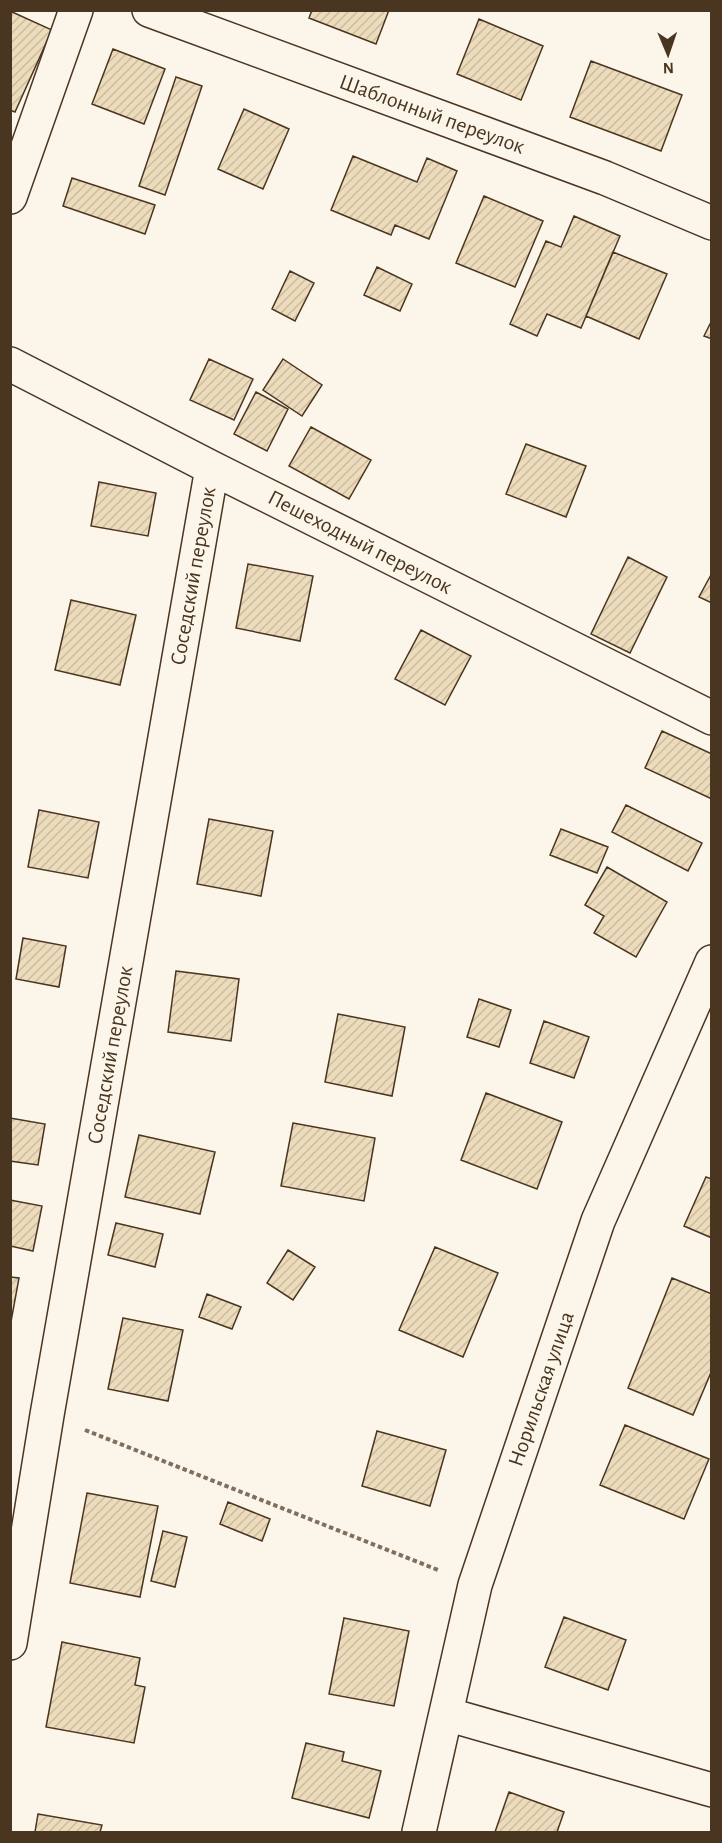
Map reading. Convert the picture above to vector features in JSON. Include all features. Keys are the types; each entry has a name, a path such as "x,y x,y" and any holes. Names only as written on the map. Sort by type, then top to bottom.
{"street":[{"path":"10,197 76,10"},
{"name":"Шаблонный переулок","path":"149,10 594,174 711,223"},
{"name":"Пешеходный переулок","path":"10,364 711,718"},
{"name":"Соседский переулок","path":"10,1642 47,1415 212,468"},
{"name":"Норильская улица","path":"418,1833 475,1585 598,1221 711,962"},
{"path":"446,1714 711,1790"}],"path":[{"path":"47,1415 475,1585"}],"building":[{"path":"312,10 389,10 376,44 309,18"},
{"path":"10,11 52,30 15,112 10,110"},
{"path":"479,19 543,46 521,100 457,74"},
{"path":"113,49 165,69 144,124 92,104"},
{"path":"591,61 682,95 661,151 570,117"},
{"path":"176,77 202,86 165,195 139,186"},
{"path":"244,109 289,129 263,189 218,169"},
{"path":"353,156 417,182 427,158 457,171 429,239 395,225 391,235 331,210"},
{"path":"72,178 155,205 145,234 63,206"},
{"path":"484,196 543,221 515,287 456,263"},
{"path":"574,216 620,236 581,328 547,314 537,336 510,324 546,241 561,247"},
{"path":"613,252 667,274 639,339 586,316"},
{"path":"377,267 412,284 400,311 364,295"},
{"path":"290,271 314,283 295,321 272,309"},
{"path":"712,320 712,339 704,336"},
{"path":"209,359 253,379 234,420 190,400"},
{"path":"283,359 322,385 302,416 263,390"},
{"path":"256,392 288,409 267,451 234,434"},
{"path":"311,427 371,460 349,499 289,466"},
{"path":"526,444 586,466 566,517 506,494"},
{"path":"99,482 156,493 148,536 91,526"},
{"path":"628,557 667,577 630,653 591,634"},
{"path":"248,564 313,576 300,641 236,628"},
{"path":"712,573 712,603 699,597"},
{"path":"71,600 136,615 120,685 55,670"},
{"path":"421,630 471,656 445,705 395,679"},
{"path":"662,731 712,754 712,799 645,768"},
{"path":"626,805 702,843 688,871 612,832"},
{"path":"39,810 99,822 88,878 28,867"},
{"path":"209,819 273,831 261,896 197,884"},
{"path":"561,829 608,847 597,873 550,855"},
{"path":"607,867 667,902 636,957 594,933 604,916 585,905"},
{"path":"23,938 66,946 59,987 16,979"},
{"path":"176,971 239,979 231,1041 168,1032"},
{"path":"479,999 511,1010 499,1047 467,1037"},
{"path":"338,1014 405,1027 392,1096 325,1082"},
{"path":"544,1021 589,1037 574,1078 530,1063"},
{"path":"486,1093 562,1122 537,1189 461,1160"},
{"path":"10,1118 45,1124 38,1165 10,1161"},
{"path":"293,1123 375,1138 364,1201 281,1186"},
{"path":"139,1135 215,1152 200,1214 125,1197"},
{"path":"706,1177 712,1179 712,1238 684,1226"},
{"path":"10,1200 42,1206 33,1251 10,1246"},
{"path":"116,1223 163,1234 155,1267 108,1255"},
{"path":"435,1247 498,1273 463,1357 399,1330"},
{"path":"288,1250 315,1267 293,1300 267,1283"},
{"path":"10,1277 19,1278 10,1327"},
{"path":"672,1278 712,1294 712,1370 693,1415 628,1388"},
{"path":"207,1294 241,1307 232,1329 199,1317"},
{"path":"123,1318 183,1330 168,1401 108,1389"},
{"path":"625,1425 709,1459 684,1519 600,1485"},
{"path":"377,1431 446,1450 430,1506 362,1486"},
{"path":"87,1493 158,1506 140,1597 70,1583"},
{"path":"228,1502 270,1519 262,1541 220,1524"},
{"path":"163,1531 187,1537 175,1587 151,1581"},
{"path":"564,1617 626,1640 608,1690 545,1667"},
{"path":"344,1618 409,1631 394,1706 329,1694"},
{"path":"62,1642 140,1658 135,1685 145,1687 134,1743 46,1727"},
{"path":"306,1743 344,1752 342,1761 381,1771 369,1818 292,1798"},
{"path":"509,1792 564,1812 557,1832 495,1832"},
{"path":"38,1814 102,1825 100,1832 35,1832"}]}
